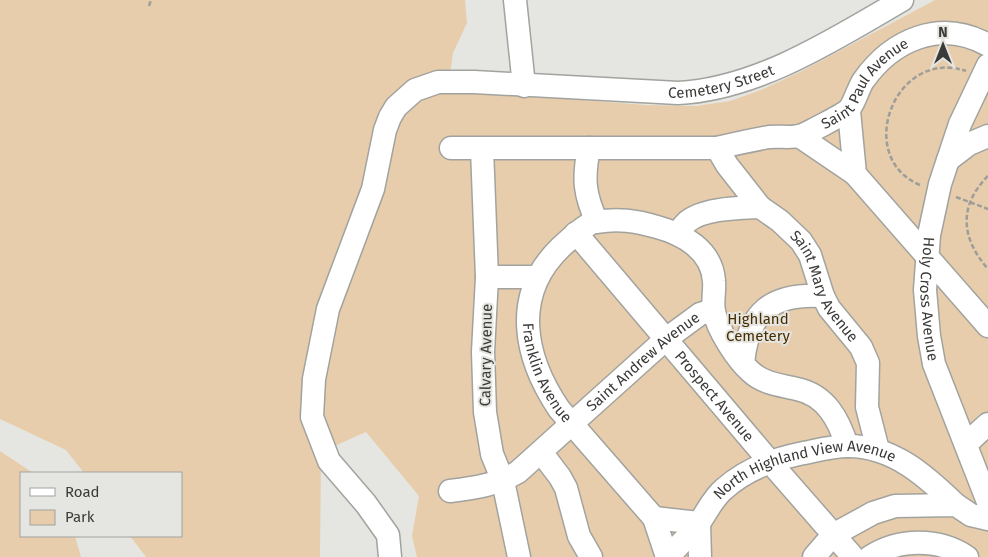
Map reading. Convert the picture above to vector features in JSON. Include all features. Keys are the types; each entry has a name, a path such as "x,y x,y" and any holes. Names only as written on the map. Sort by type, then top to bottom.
{"lane":[{"path":"515,0 524,86"},
{"name":"Cemetery Street","path":"390,557 388,534 366,504 329,461 312,417 314,379 328,309 373,189 385,130 396,107 415,90 438,82 474,82 678,93 700,92 751,78 781,66 902,0"},
{"name":"Saint Paul Avenue","path":"799,136 849,111 858,88 873,68 889,53 908,40 943,32 961,33 977,38 988,45"},
{"name":"Holy Cross Avenue","path":"984,72 960,124 938,191 929,235 925,290 934,364 988,502"},
{"path":"849,111 854,174"},
{"path":"451,148 717,148 769,137 799,136 854,174 988,326"},
{"path":"948,160 968,144 988,136"},
{"path":"589,148 584,182 586,194 597,222 618,219 631,221 677,234 700,250 710,264 714,279 713,310 726,340 743,364 751,373 772,384 809,392 819,398 832,411 843,432 847,446"},
{"name":"Saint Mary Avenue","path":"717,148 726,165 760,207 780,220 801,241 810,255 823,296 834,315 853,336 865,355 869,378 867,407 878,450"},
{"name":"Calvary Avenue","path":"482,149 488,277 484,352 485,412 492,454 503,481 518,557"},
{"path":"677,234 688,221 701,215 723,210 760,207"},
{"name":"Franklin Avenue","path":"597,222 576,233 554,254 537,277 530,299 529,322 533,358 547,391 559,409 654,518 668,557"},
{"name":"Prospect Avenue","path":"576,233 853,557"},
{"path":"488,277 537,277"},
{"path":"743,364 748,335 753,323 765,309 793,296 823,296"},
{"name":"Saint Andrew Avenue","path":"450,491 475,488 503,481 518,472 666,339 700,314 713,310"},
{"path":"966,444 988,424"},
{"name":"North Highland View Avenue","path":"668,557 699,523 722,491 744,474 770,462 803,453 847,446 878,450 907,463 934,483 956,505"},
{"path":"541,452 566,488 579,536 591,557"},
{"path":"814,557 833,534 873,513 894,506 956,505 971,515 988,519"},
{"path":"654,518 699,523 700,557"},
{"path":"870,557 894,546 920,543 942,545 957,550 968,557"}],"path":[{"path":"149,6 151,0"},
{"path":"984,72 968,72 948,68 920,74 909,81 898,94 890,108 887,136 892,159 901,173 912,182 988,209"},
{"path":"988,176 977,188 970,202 967,219 968,235 972,246 988,269"},
{"path":"984,265 988,262"}],"green space":[{"name":"Highland Cemetery","path":"0,0 465,0 467,23 453,53 448,90 646,105 696,106 730,101 761,90 800,72 935,0 988,0 988,557 417,557 412,536 419,496 366,432 321,452 320,557 146,557 131,537 182,537 182,472 83,472 66,450 0,419"},
{"path":"0,451 32,472 20,472 20,537 75,537 81,557 0,557"}]}
